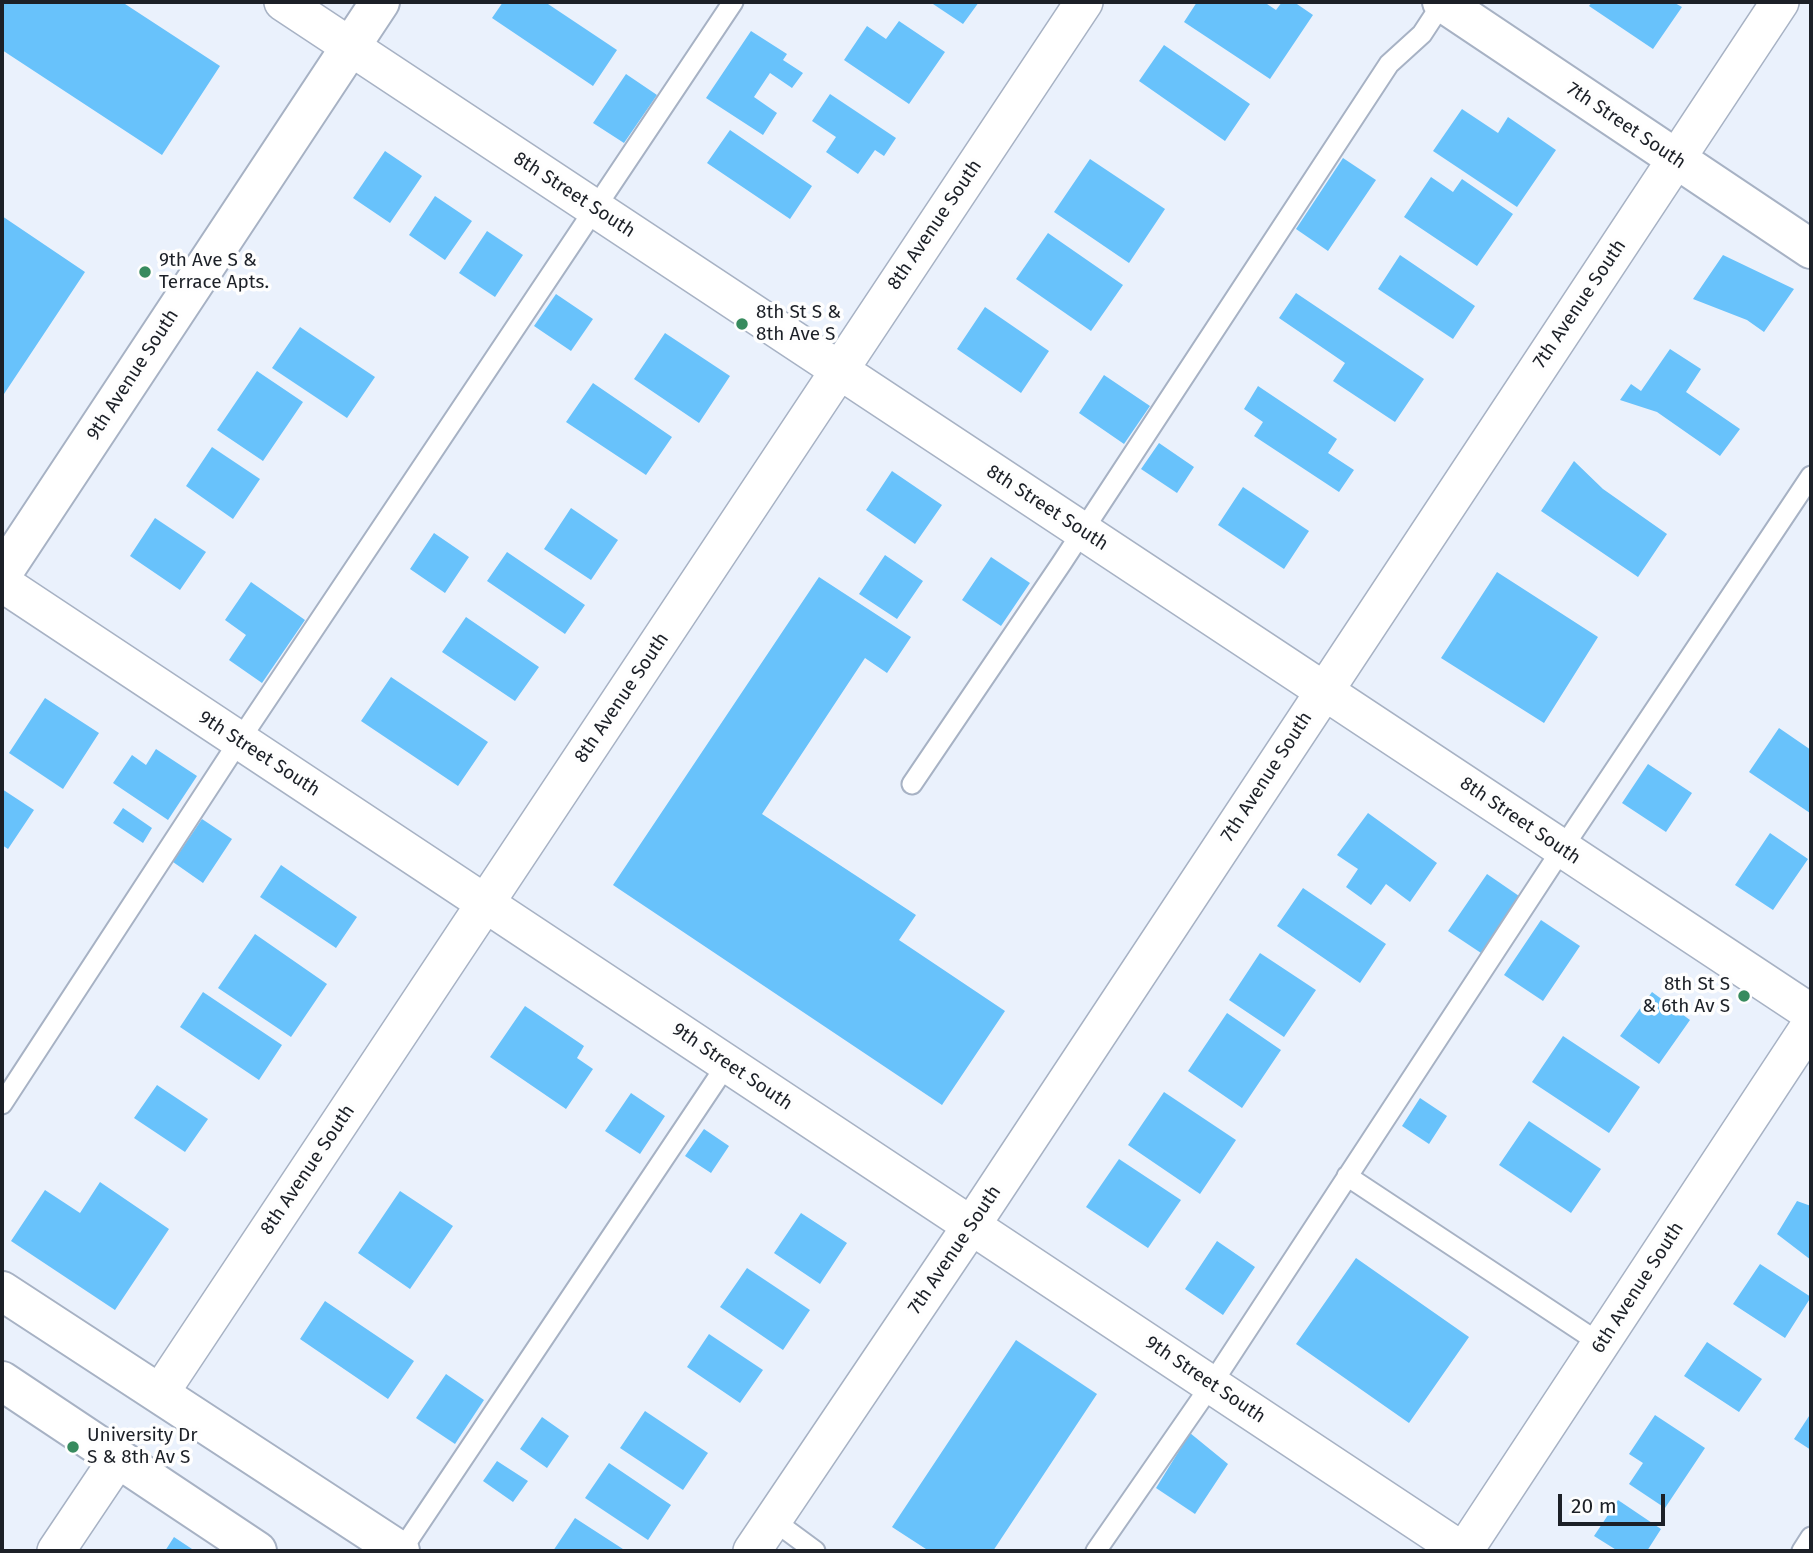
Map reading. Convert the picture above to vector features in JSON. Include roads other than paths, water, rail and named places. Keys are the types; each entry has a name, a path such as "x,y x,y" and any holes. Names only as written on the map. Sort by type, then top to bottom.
{"main road":[{"name":"9th Avenue South","path":"2,574 380,2"},
{"name":"7th Street South","path":"1443,2 1811,249"},
{"path":"2,1291 400,1551"},
{"path":"2,1381 257,1551"}],"street":[{"name":"8th Street South","path":"283,2 1811,1013"},
{"name":"8th Avenue South","path":"160,1393 1084,2"},
{"name":"7th Avenue South","path":"752,1551 971,1226 1780,2"},
{"name":"9th Street South","path":"2,583 1463,1551"},
{"name":"6th Avenue South","path":"1463,1551 1811,1024"},
{"path":"56,1551 117,1460"}],"lane":[{"path":"2,1104 239,741 733,2"},
{"path":"912,784 1389,64 1422,34 1443,2"},
{"path":"1096,1551 1210,1385 1811,476"},
{"path":"400,1551 727,1064"},
{"path":"1347,1176 1601,1344"},
{"path":"773,1520 815,1551"},
{"path":"1802,1551 1811,1537"}],"place":[{"name":"9th Ave S & Terrace Apts.","path":"145,272"},
{"name":"8th St S & 8th Ave S","path":"742,324"},
{"name":"8th St S & 6th Av S","path":"1744,996"},
{"name":"University Dr S & 8th Av S","path":"73,1447"}]}
